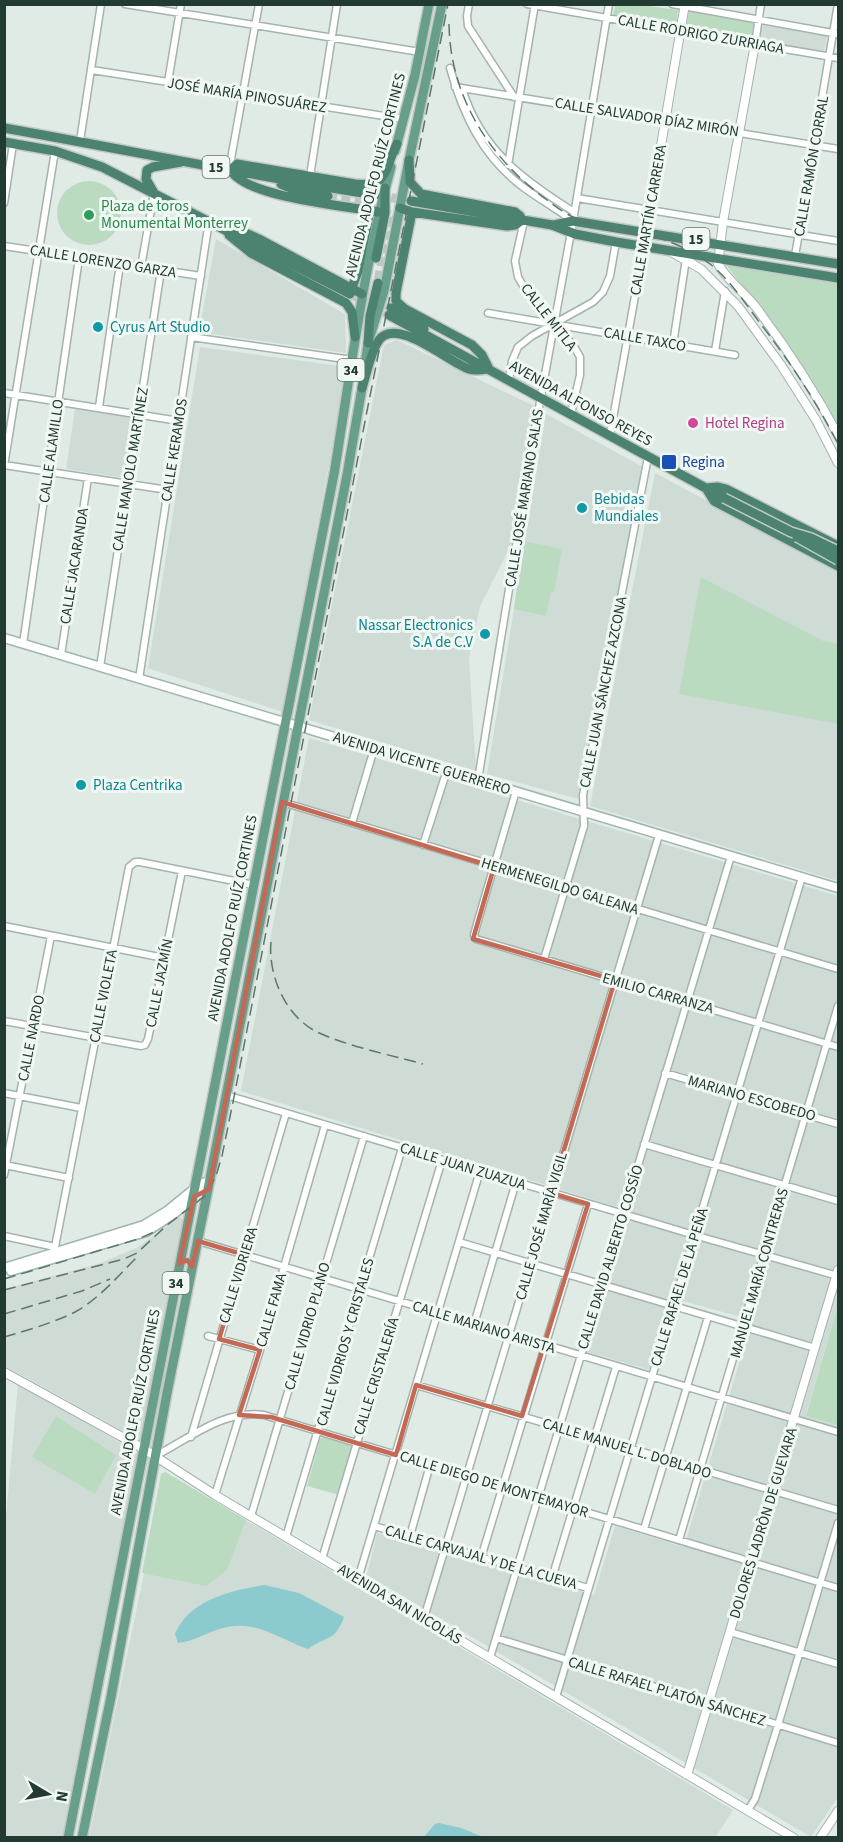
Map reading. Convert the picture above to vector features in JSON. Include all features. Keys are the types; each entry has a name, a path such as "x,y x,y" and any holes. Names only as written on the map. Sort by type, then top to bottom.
{"highway":[{"name":"15","path":"4,128 186,161 275,180 375,195"},
{"path":"9,143 55,151 102,167 209,221 259,238 351,291 362,294"},
{"path":"351,291 374,211 271,194 237,180 230,170 237,164 367,185 377,183 383,177 397,144"},
{"path":"400,208 411,207 507,226 523,220 515,212 421,194 410,182 409,160"},
{"path":"154,193 146,179 147,170 186,161"},
{"path":"275,180 293,189 328,196"},
{"path":"376,258 385,213 385,188"},
{"path":"362,388 375,347 388,333 407,336 470,369 489,369 482,355 472,345 405,309 396,301 411,207"},
{"name":"15","path":"552,225 574,217 646,232 838,264"},
{"name":"15","path":"523,220 552,225 571,232 616,242 838,278"},
{"path":"221,226 251,253 346,303 352,312 355,337"},
{"path":"368,344 370,316 378,283"},
{"name":"AVENIDA ALFONSO REYES","path":"390,312 421,325 428,336 724,498 791,532 837,547"},
{"path":"706,488 726,489 837,547 838,564 714,501 706,488"},
{"name":"AVENIDA ALFONSO REYES","path":"791,532 838,564"}],"main road":[{"name":"AVENIDA ADOLFO RUÍZ CORTINES","path":"68,1838 334,474 374,211 385,188 397,144 420,52 429,4"},
{"name":"AVENIDA ADOLFO RUÍZ CORTINES","path":"82,1838 362,388 368,344 384,291 442,4"},
{"name":"AVENIDA VICENTE GUERRERO","path":"4,638 838,888"},
{"path":"204,1138 210,1143 218,1139"},
{"path":"4,1268 56,1249 144,1225 167,1211 196,1186 209,1185"},
{"path":"4,1273 146,1232 174,1214 209,1185"},
{"path":"179,1264 187,1263 192,1267"}],"street":[{"path":"80,141 101,4"},
{"path":"125,4 420,52"},
{"path":"168,82 181,4"},
{"path":"230,170 259,4"},
{"path":"310,176 337,4"},
{"path":"469,4 468,26 517,97"},
{"name":"CALLE RODRIGO ZURRIAGA","path":"527,4 838,58"},
{"name":"CALLE JOSÉ MARIANO SALAS","path":"478,780 609,4"},
{"name":"CALLE RODRIGO ZURRIAGA","path":"672,4 836,34"},
{"path":"762,4 723,222 718,257 719,267 745,294 762,317 815,394 838,435"},
{"name":"CALLE RAMÓN CORRAL","path":"795,256 830,56 836,34 838,4"},
{"path":"508,165 517,97 535,5"},
{"name":"CALLE MARTÍN CARRERA","path":"610,435 685,5"},
{"path":"450,68 483,133 508,165 574,217"},
{"name":"JOSÉ MARÍA PINOSUÁREZ","path":"92,70 403,119"},
{"path":"459,88 472,129 496,162 521,186 574,217"},
{"name":"CALLE SALVADOR DÍAZ MIRÓN","path":"459,88 838,149"},
{"path":"4,203 9,143"},
{"path":"55,151 5,465 168,490"},
{"path":"141,267 154,193"},
{"path":"577,198 838,241"},
{"name":"CALLE MITLA","path":"523,220 516,251 515,269 528,294 573,345 580,357 580,375 571,414"},
{"name":"CALLE KERAMOS","path":"140,679 209,221"},
{"path":"509,380 514,353 518,347 532,336 593,302 603,292 610,276 616,242"},
{"name":"CALLE LORENZO GARZA","path":"4,246 201,276"},
{"path":"663,249 686,259 706,273 725,291 750,321 816,420 838,463"},
{"name":"CALLE ALAMILLO","path":"22,644 79,258"},
{"path":"673,344 686,259"},
{"path":"99,407 120,264"},
{"name":"CALLE MANOLO MARTÍNEZ","path":"100,667 161,270"},
{"path":"715,351 725,291"},
{"name":"CALLE TAXCO","path":"488,313 735,355"},
{"path":"192,337 352,360"},
{"path":"4,393 179,421"},
{"name":"CALLE JUAN SÁNCHEZ AZCONA","path":"544,959 584,826 583,795 648,458"},
{"name":"CALLE JACARANDA","path":"61,655 88,478"},
{"path":"352,824 374,749"},
{"path":"423,845 447,770"},
{"path":"494,867 516,791"},
{"name":"HERMENEGILDO GALEANA","path":"282,802 838,969"},
{"name":"CALLE JOSÉ MARÍA VIGIL","path":"424,1618 660,834"},
{"name":"CALLE DAVID ALBERTO COSSÍO","path":"490,1658 731,856"},
{"name":"CALLE VIOLETA","path":"56,1249 81,1108 128,871 132,864 140,862 254,885"},
{"name":"EMILIO CARRANZA","path":"494,867 474,935 478,940 838,1047"},
{"name":"CALLE JAZMÍN","path":"95,1038 141,1046 146,1044 182,871"},
{"name":"CALLE RAFAEL DE LA PEÑA","path":"556,1697 802,877"},
{"path":"4,926 164,958"},
{"name":"CALLE NARDO","path":"4,1175 51,936"},
{"name":"MANUEL MARÍA CONTRERAS","path":"679,1540 838,1006"},
{"path":"4,1021 95,1038"},
{"name":"MARIANO ESCOBEDO","path":"665,1073 838,1124"},
{"path":"4,1093 81,1108"},
{"name":"CALLE JUAN ZUAZUA","path":"225,1095 694,1235 838,1274"},
{"name":"CALLE VIDRIERA","path":"190,1437 286,1113"},
{"name":"CALLE FAMA","path":"215,1495 260,1350 325,1125"},
{"name":"CALLE VIDRIO PLANO","path":"251,1516 364,1136"},
{"path":"644,1144 838,1201"},
{"name":"CALLE VIDRIOS Y CRISTALES","path":"286,1537 402,1148"},
{"name":"CALLE CRISTALERÍA","path":"322,1558 442,1160"},
{"path":"5,1165 69,1178"},
{"path":"358,1579 480,1171"},
{"path":"474,1324 516,1182"},
{"path":"480,1558 588,1204"},
{"path":"4,1236 56,1249"},
{"name":"CALLE MARIANO ARISTA","path":"198,1241 838,1432"},
{"path":"459,1242 815,1348"},
{"name":"DOLORES LADRÒN DE GUEVARA","path":"687,1775 838,1274"},
{"path":"644,1529 708,1317"},
{"path":"208,1336 260,1350"},
{"path":"552,1578 616,1366"},
{"name":"AVENIDA SAN NICOLÁS","path":"4,1372 144,1449 215,1495 794,1838"},
{"name":"CALLE MANUEL L. DOBLADO","path":"416,1385 838,1510"},
{"name":"CALLE DIEGO DE MONTEMAYOR","path":"155,1456 214,1424 239,1415 256,1414 280,1419 838,1588"},
{"path":"410,1536 430,1465"},
{"path":"748,1810 754,1799 778,1725 838,1523"},
{"name":"CALLE CARVAJAL Y DE LA CUEVA","path":"374,1526 588,1588"},
{"path":"730,1632 838,1664"},
{"name":"CALLE RAFAEL PLATÓN SÁNCHEZ","path":"496,1638 838,1743"},
{"path":"820,1838 838,1814"}],"highlighted area":[{"path":"282,802 494,867 473,939 615,980 551,1193 588,1204 522,1416 416,1385 396,1455 271,1417 239,1415 260,1350 219,1339 245,1255 198,1241 192,1267 187,1260 179,1264 194,1197 209,1189"}],"shaded area":[{"path":"763,25 827,35 824,51 760,41"},
{"path":"216,239 345,314 346,353 199,332"},
{"path":"397,340 536,407 514,539 480,606 469,659 476,771 309,720 384,345"},
{"path":"200,347 347,367 283,712 148,668"},
{"path":"75,409 134,418 125,478 66,469"},
{"path":"546,414 643,467 578,799 487,774"},
{"path":"655,473 838,571 838,881 590,806"},
{"path":"309,738 838,896 838,1306 806,1415 838,1425 838,1797 811,1837 367,1575 377,1533 594,1595 615,1526 684,1547 752,1320 672,1298 650,1370 588,1352 630,1211 241,1091"},
{"path":"179,1217 185,1221 143,1442 5,1366 5,1289 101,1263 138,1247"},
{"path":"18,1383 136,1452 138,1456 63,1837 5,1838 4,1539"},
{"path":"165,1472 733,1810 715,1838 89,1838"}],"green space":[{"path":"615,5 642,5 678,10 676,26 613,16"},
{"path":"689,11 754,22 751,40 686,29"},
{"name":"Plaza de toros Monumental Monterrey","path":"89,181 112,190 121,213 112,236 89,245 66,236 57,213 66,190"},
{"path":"724,262 838,282 838,425 785,344"},
{"path":"523,541 562,549 554,592 551,592 546,616 514,609"},
{"path":"701,577 823,641 838,644 838,724 679,694"},
{"path":"838,1306 838,1425 806,1416"},
{"path":"56,1416 116,1455 95,1494 32,1457"},
{"path":"324,1436 351,1444 353,1448 339,1495 307,1486 320,1439"},
{"path":"165,1472 246,1520 227,1570 206,1586 142,1573 161,1474"}],"water":[{"path":"264,1585 299,1593 344,1617 341,1625 330,1637 308,1649 267,1631 246,1626 223,1628 178,1643 175,1634 190,1612 225,1594"},
{"path":"435,1824 461,1828 483,1837 424,1837"}],"tunnel":[{"path":"378,195 409,201"},
{"path":"328,196 375,205 387,212 389,218 378,283"},
{"path":"350,294 389,315"}],"railway":[{"path":"4,1290 124,1259 137,1253 167,1225 205,1196 216,1176 234,1097 448,4"},
{"path":"449,24 451,51 465,100 491,145 507,165 553,205 580,220 664,240 693,253 710,264 735,290 779,349 811,395 838,444"},
{"path":"271,942 272,968 281,993 296,1016 306,1025 342,1042 423,1064"},
{"path":"4,1279 138,1239 154,1232"},
{"path":"4,1337 49,1323 84,1307 138,1256"},
{"path":"4,1314 82,1291 110,1279"}],"place":[{"name":"Plaza de toros Monumental Monterrey","path":"89,215"},
{"name":"Cyrus Art Studio","path":"98,327"},
{"name":"Hotel Regina","path":"693,423"},
{"name":"Regina","path":"669,462"},
{"name":"Bebidas Mundiales","path":"582,508"},
{"name":"Nassar Electronics S.A de C.V","path":"485,634"},
{"name":"Plaza Centrika","path":"81,785"}]}
